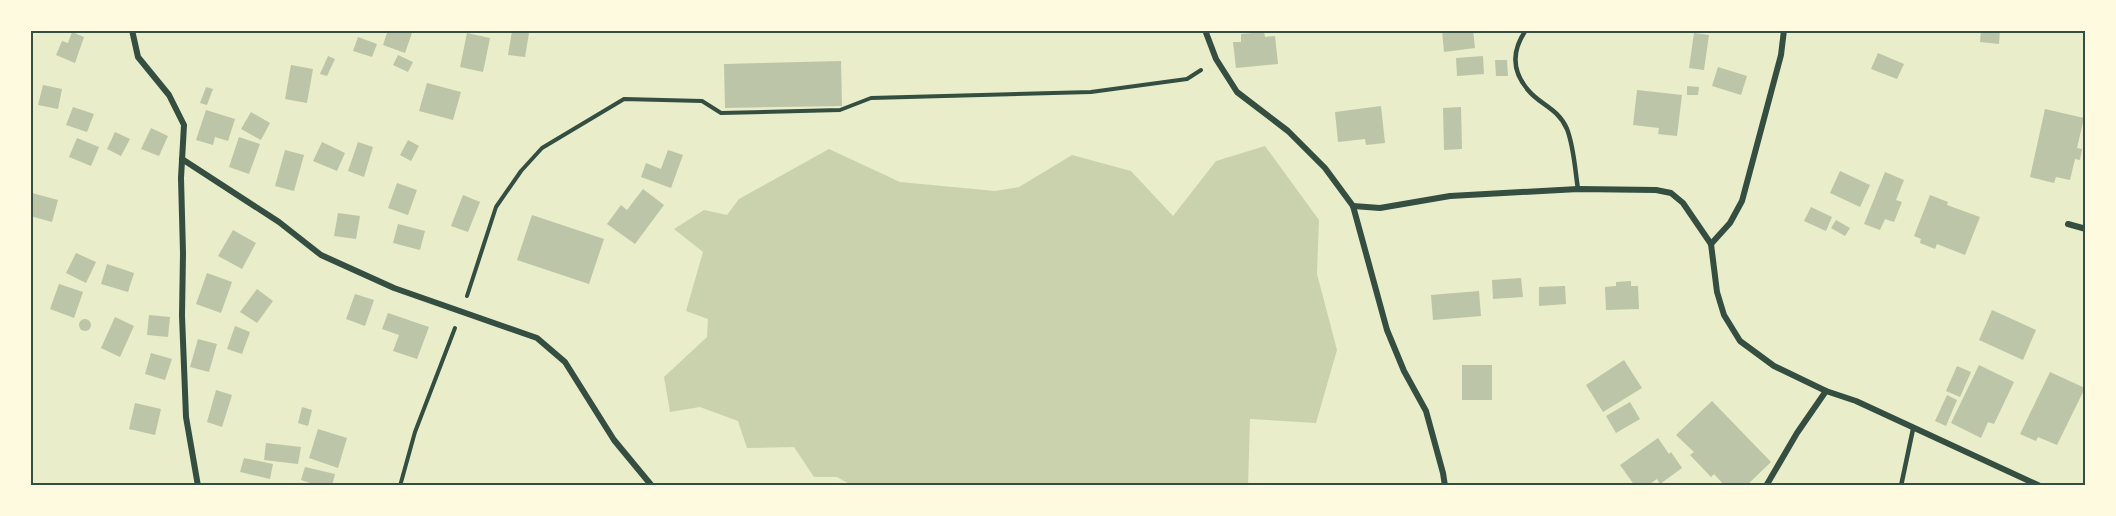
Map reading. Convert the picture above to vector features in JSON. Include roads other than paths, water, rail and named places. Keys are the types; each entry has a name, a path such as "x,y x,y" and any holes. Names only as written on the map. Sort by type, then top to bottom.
{"street":[{"path":"132,30 138,57 169,95 184,125 182,316 186,417 198,486"},
{"path":"1205,30 1216,59 1237,92 1288,131 1325,168 1353,206 1387,330 1404,371 1426,411 1445,486"},
{"path":"1711,244 1730,223 1742,201 1781,55 1784,30"},
{"path":"182,159 279,222 321,255 394,288 537,338 565,362 614,440 652,486"},
{"path":"1353,206 1380,208 1450,196 1578,189 1656,190 1671,193 1683,203 1711,244 1717,292 1724,315 1740,341 1774,366 1826,391 1856,401 2040,486"},
{"path":"2068,224 2086,229"},
{"path":"1766,486 1797,433 1826,391"}],"lane":[{"path":"1526,30 1517,42 1515,57 1517,74 1528,91 1555,110 1566,129 1578,189"},
{"path":"1902,486 1913,429"}]}
